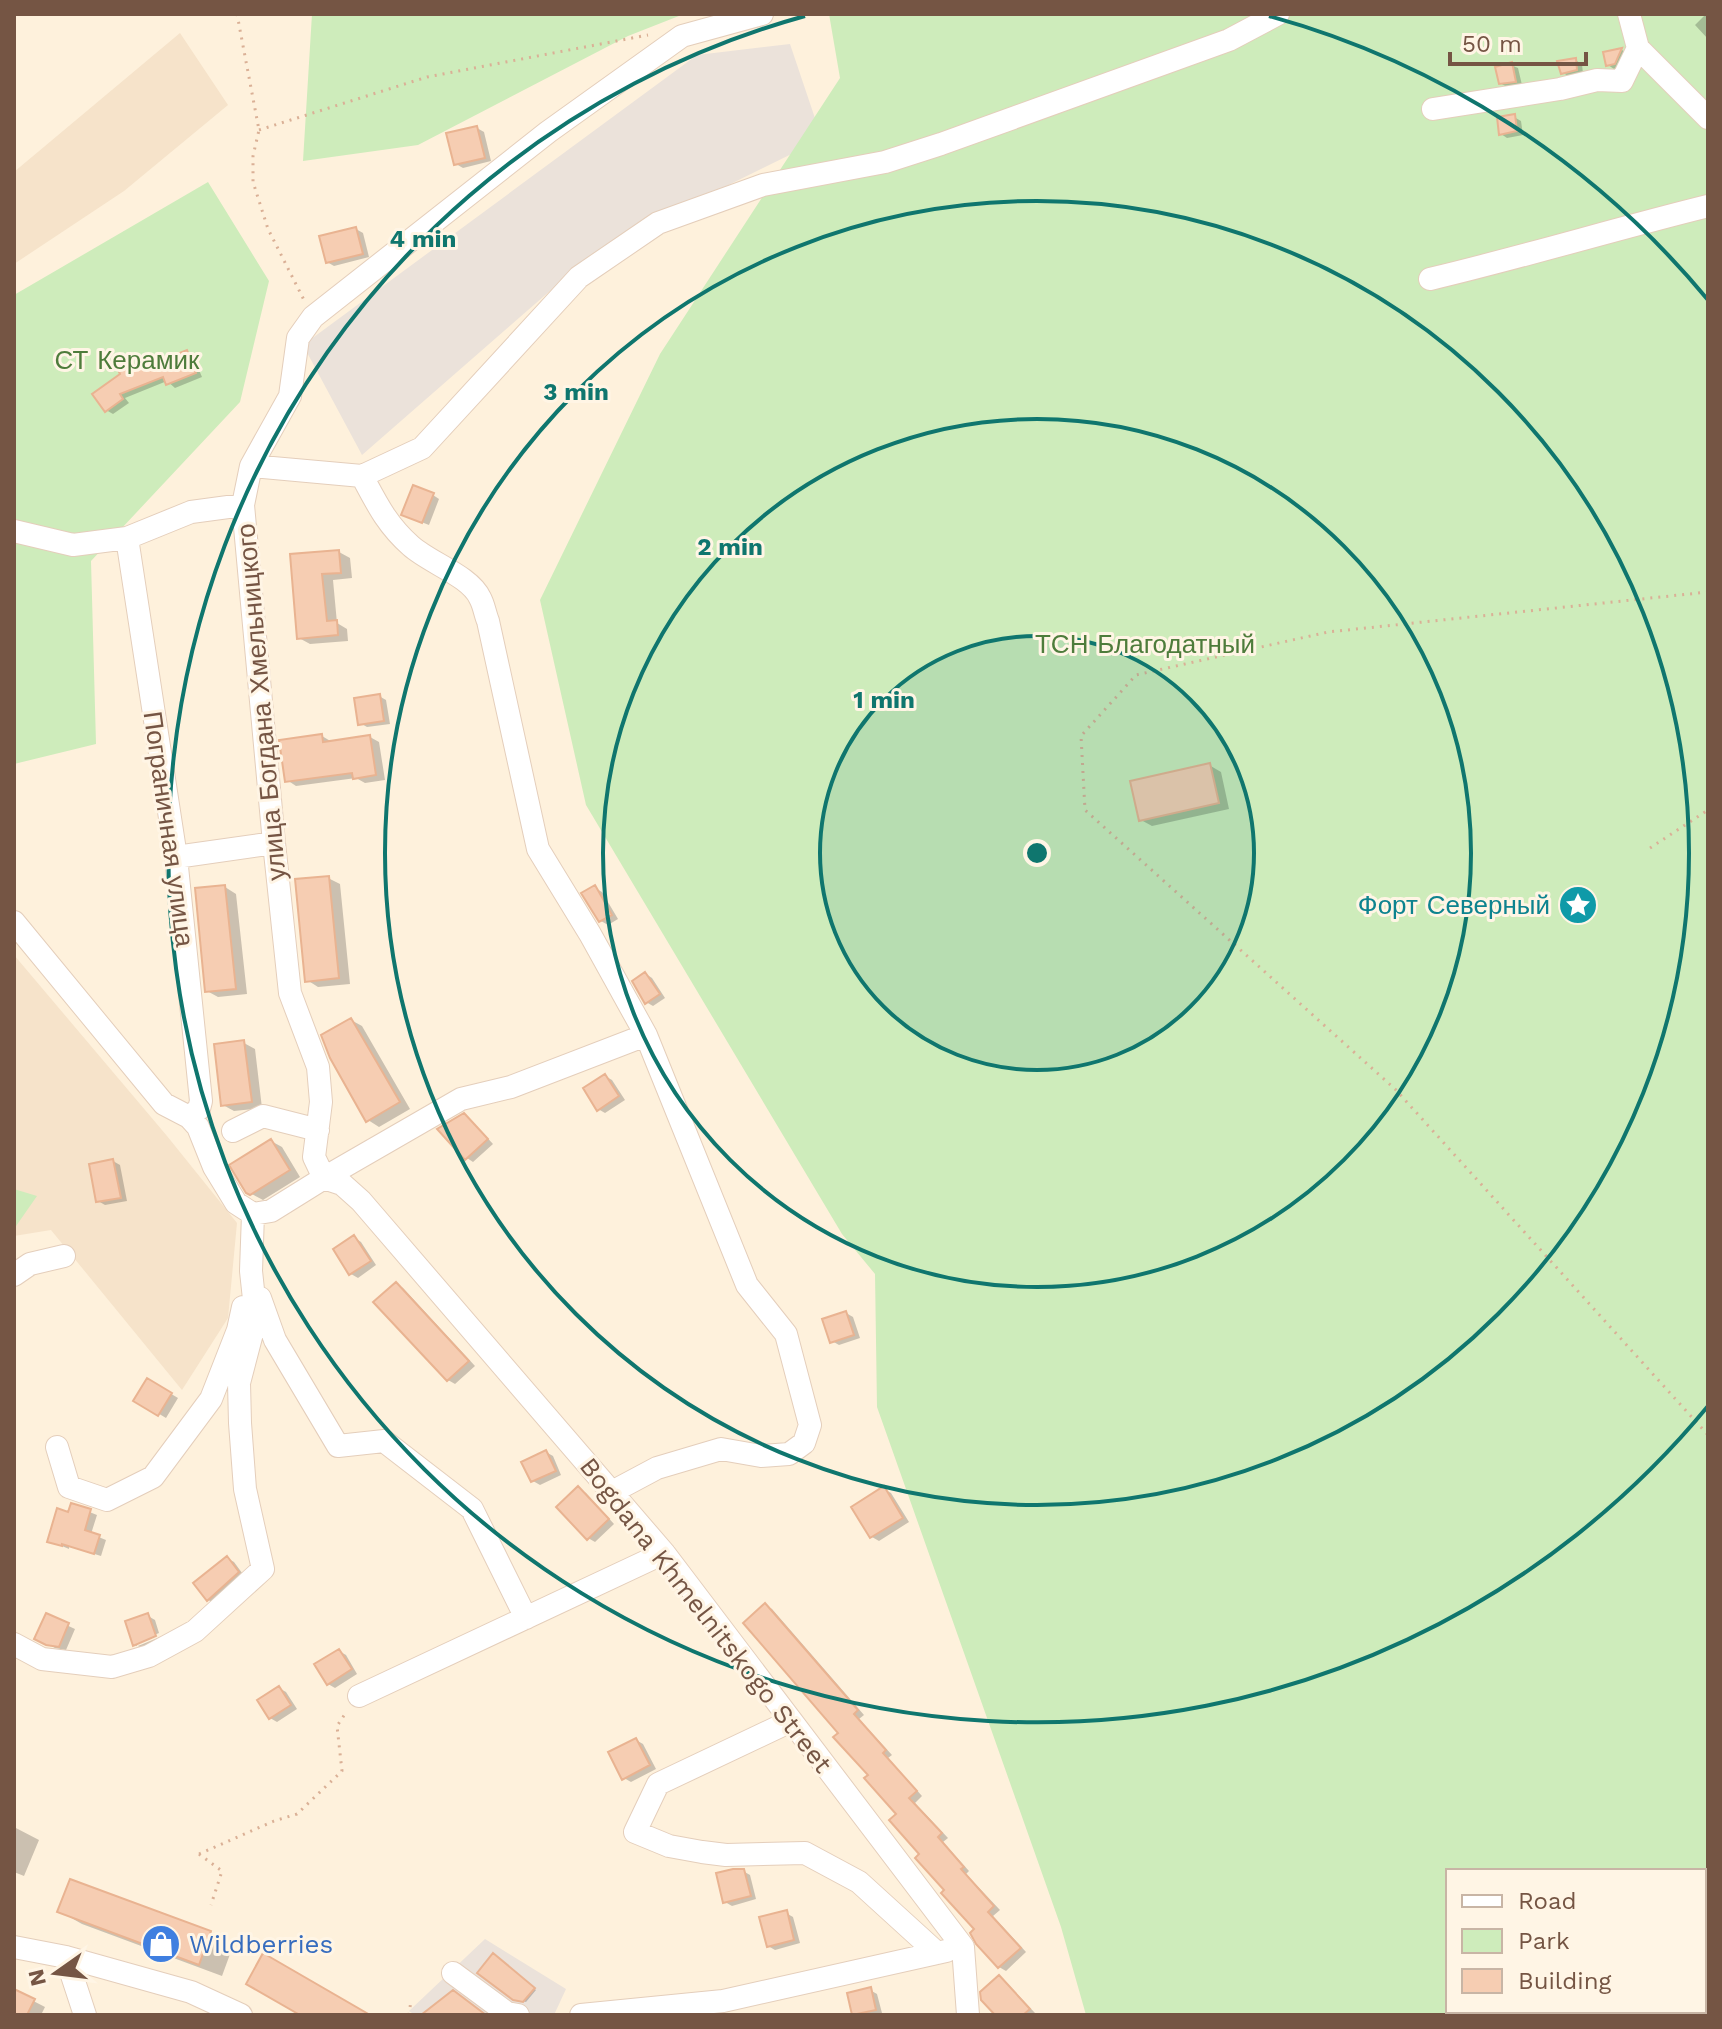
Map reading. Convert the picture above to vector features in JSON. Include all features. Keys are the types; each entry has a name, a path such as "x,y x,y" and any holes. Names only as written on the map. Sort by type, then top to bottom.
{"street":[{"path":"243,505 251,466 290,396 298,338 313,317 548,132 682,36 762,14"},
{"path":"251,466 362,476 422,448 579,277 658,223 763,185 885,162 941,144 1229,40 1278,14"},
{"path":"1629,14 1638,48 1708,118"},
{"path":"1433,109 1560,89 1597,80 1622,81 1638,48"},
{"path":"1430,279 1708,206"},
{"path":"362,476 384,517 413,548 468,582 480,596 538,849 646,1035 747,1285 786,1334 810,1425 804,1443 789,1454 761,1456 721,1449 657,1468 612,1492"},
{"name":"улица Богдана Хмельницкого","path":"14,531 73,545 127,538 191,512 243,505 290,993 318,1067 321,1102 314,1157 324,1178"},
{"name":"Пограничная улица","path":"127,538 176,857 201,1101 199,1109 189,1117"},
{"path":"176,857 274,843"},
{"path":"14,922 164,1104 189,1117 198,1127 214,1167 236,1203 253,1214 271,1211 461,1099 511,1087 646,1035"},
{"path":"233,1131 263,1116 318,1130"},
{"name":"Bogdana Khmelnitskogo Street","path":"324,1178 342,1184 361,1201 664,1553 963,1947"},
{"path":"14,1644 42,1659 112,1667 149,1656 195,1631 263,1569 245,1489 240,1423 239,1383 256,1318 251,1271 253,1214"},
{"path":"14,1275 30,1264 64,1256"},
{"path":"57,1447 69,1487 107,1500 153,1477 211,1399 238,1330 251,1271"},
{"path":"251,1271 275,1340 338,1446 384,1441 472,1509 526,1618"},
{"path":"359,1696 664,1553"},
{"path":"791,1721 658,1784 635,1832 669,1846 726,1855 805,1853 859,1882 937,1953"},
{"path":"14,1947 66,1957 191,1992 241,2015"},
{"path":"581,2015 724,2008 963,1947 968,2015"},
{"path":"66,1957 85,2015"},
{"path":"453,1973 507,2013 518,2015"}],"path":[{"path":"237,14 259,130 253,156 253,182 268,229 313,317"},
{"path":"259,130 427,77 644,35 682,36"},
{"path":"1708,592 1328,632 1136,675 1081,736 1085,810 1395,1089 1708,1435"},
{"path":"1650,848 1708,810"},
{"path":"211,1905 222,1871 199,1854 297,1814 342,1771 337,1726 359,1696"},
{"path":"409,2015 411,2000"}],"shaded area":[{"path":"180,33 228,105 124,191 14,264 14,172"},
{"path":"790,44 822,139 688,205 582,263 362,455 303,345 697,55"},
{"path":"14,955 237,1223 228,1318 182,1390 51,1230 14,1236"},
{"path":"485,1939 566,1989 554,2015 415,2015 409,2011"}],"green space":[{"path":"312,14 684,14 628,36 418,145 303,161"},
{"name":"ТСН Благодатный","path":"829,14 1708,14 1708,2015 1086,2015 1061,1927 877,1407 875,1274 842,1234 586,805 540,600 660,354 840,78"},
{"name":"СТ Керамик","path":"208,182 269,281 240,402 91,561 96,744 14,764 14,295"},
{"path":"14,1189 37,1196 14,1229"}],"building":[{"path":"1622,48 1615,64 1606,66 1603,52"},
{"path":"1576,58 1577,70 1561,74 1557,61"},
{"path":"1512,62 1516,82 1499,84 1495,67"},
{"path":"1515,114 1517,131 1499,135 1497,117"},
{"path":"477,126 485,158 454,165 446,133"},
{"path":"356,227 363,254 326,263 319,236"},
{"path":"187,350 196,373 166,385 163,377 120,394 123,399 105,412 92,394 119,372 140,363 142,368"},
{"path":"413,485 434,493 422,523 401,515"},
{"path":"339,550 341,573 322,574 327,621 337,620 338,635 297,639 290,554"},
{"path":"380,694 384,721 358,725 354,698"},
{"path":"322,734 323,742 370,735 376,775 353,779 352,773 285,782 279,740"},
{"path":"1210,763 1219,803 1139,821 1130,781"},
{"path":"329,876 339,978 305,982 295,879"},
{"path":"225,885 236,989 205,992 195,888"},
{"path":"595,885 612,915 599,922 581,893"},
{"path":"645,972 660,994 645,1004 632,981"},
{"path":"351,1018 400,1102 366,1122 330,1058 321,1035"},
{"path":"244,1040 252,1102 221,1106 214,1044"},
{"path":"605,1074 619,1096 597,1111 583,1088"},
{"path":"464,1113 488,1139 465,1160 437,1129"},
{"path":"271,1139 290,1170 250,1195 229,1165"},
{"path":"113,1159 121,1198 96,1202 89,1164"},
{"path":"354,1235 371,1261 349,1275 333,1249"},
{"path":"396,1282 469,1361 447,1381 373,1302"},
{"path":"846,1311 854,1335 830,1343 822,1319"},
{"path":"147,1378 172,1393 158,1416 133,1401"},
{"path":"546,1450 556,1471 531,1482 521,1462"},
{"path":"578,1486 609,1519 587,1540 556,1507"},
{"path":"884,1486 903,1518 870,1538 851,1507"},
{"path":"71,1503 91,1509 85,1530 100,1535 94,1554 47,1542 57,1508 68,1512"},
{"path":"227,1556 239,1572 207,1601 193,1583"},
{"path":"765,1603 858,1710 854,1714 917,1791 909,1798 942,1833 938,1837 994,1906 988,1912 1021,1948 998,1968 976,1944 970,1933 974,1929 915,1858 919,1854 889,1820 896,1814 864,1778 868,1775 833,1737 838,1733 743,1623"},
{"path":"46,1613 69,1623 59,1647 34,1639"},
{"path":"148,1613 156,1636 133,1646 125,1621"},
{"path":"339,1649 352,1669 327,1685 314,1664"},
{"path":"279,1686 291,1705 269,1719 257,1700"},
{"path":"636,1738 650,1765 622,1780 608,1752"},
{"path":"744,1869 751,1896 723,1903 716,1873"},
{"path":"70,1879 211,1931 199,1965 57,1912"},
{"path":"787,1910 794,1940 767,1947 759,1917"},
{"path":"263,1953 370,2015 300,2015 246,1984"},
{"path":"493,1953 535,1988 523,2002 513,2000 477,1973"},
{"path":"999,1975 1030,2009 1023,2015 995,2015 981,2000 980,1992"},
{"path":"871,1987 876,2010 852,2015 847,1993"},
{"path":"14,1989 35,1999 27,2015 14,2015"},
{"path":"453,1990 486,2015 421,2015"}],"place":[{"name":"Форт Северный","path":"1578,905"},
{"name":"Wildberries","path":"161,1944"}]}
